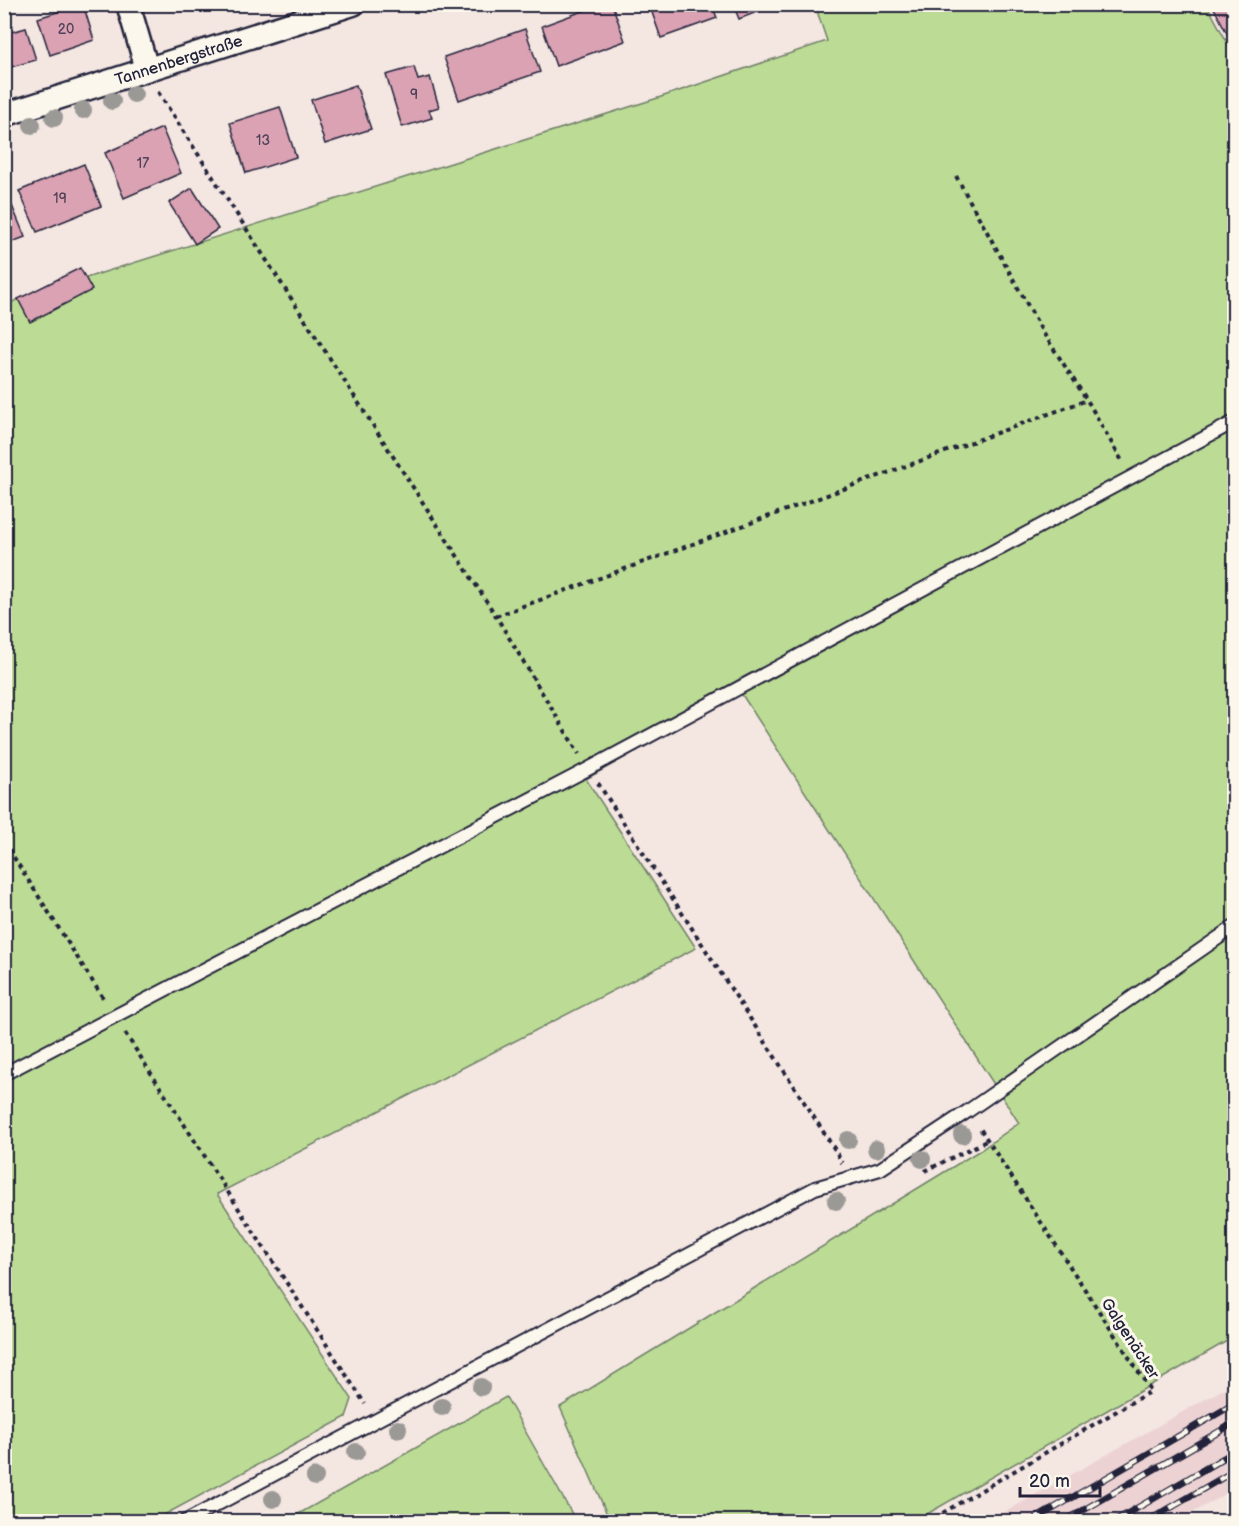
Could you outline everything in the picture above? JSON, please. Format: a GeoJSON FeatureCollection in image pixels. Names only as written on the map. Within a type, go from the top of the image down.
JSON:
{"type":"FeatureCollection","features":[{"type":"Feature","properties":{"kind":"street"},"geometry":{"type":"LineString","coordinates":[[128,4],[147,69]]}},
{"type":"Feature","properties":{"kind":"street","name":"Tannenbergstraße"},"geometry":{"type":"LineString","coordinates":[[4,115],[353,4]]}},
{"type":"Feature","properties":{"kind":"lane"},"geometry":{"type":"LineString","coordinates":[[4,1074],[588,769],[1234,422]]}},
{"type":"Feature","properties":{"kind":"lane"},"geometry":{"type":"LineString","coordinates":[[184,1521],[815,1188],[880,1169],[1234,927]]}},
{"type":"Feature","properties":{"kind":"path"},"geometry":{"type":"LineString","coordinates":[[147,69],[158,93],[496,616],[588,769],[837,1153],[848,1177]]}},
{"type":"Feature","properties":{"kind":"path"},"geometry":{"type":"LineString","coordinates":[[956,176],[1042,331],[1087,400],[1131,477]]}},
{"type":"Feature","properties":{"kind":"path"},"geometry":{"type":"LineString","coordinates":[[496,616],[1087,400]]}},
{"type":"Feature","properties":{"kind":"path"},"geometry":{"type":"LineString","coordinates":[[4,842],[375,1420]]}},
{"type":"Feature","properties":{"kind":"path","name":"Galgenäcker"},"geometry":{"type":"LineString","coordinates":[[927,1521],[1151,1391],[968,1111]]}},
{"type":"Feature","properties":{"kind":"path"},"geometry":{"type":"LineString","coordinates":[[925,1171],[988,1140]]}},
{"type":"Feature","properties":{"kind":"shaded area"},"geometry":{"type":"Polygon","coordinates":[[[1234,1383],[1234,1489],[1178,1521],[989,1521],[1234,1383]]]}},
{"type":"Feature","properties":{"kind":"green space"},"geometry":{"type":"Polygon","coordinates":[[[815,5],[1207,5],[1234,55],[1234,1337],[915,1521],[610,1521],[560,1407],[982,1149],[1019,1123],[741,693],[586,779],[696,948],[217,1194],[352,1399],[346,1417],[153,1521],[5,1521],[4,306],[19,299],[658,98],[827,41],[815,5]]]}},
{"type":"Feature","properties":{"kind":"green space"},"geometry":{"type":"Polygon","coordinates":[[[506,1397],[576,1521],[286,1521],[506,1397]]]}},
{"type":"Feature","properties":{"kind":"building"},"geometry":{"type":"Polygon","coordinates":[[[83,4],[94,40],[50,55],[38,18],[83,4]]]}},
{"type":"Feature","properties":{"kind":"building"},"geometry":{"type":"Polygon","coordinates":[[[602,4],[612,4],[625,41],[556,66],[542,26],[602,4]]]}},
{"type":"Feature","properties":{"kind":"building"},"geometry":{"type":"Polygon","coordinates":[[[649,4],[712,4],[717,18],[661,38],[649,4]]]}},
{"type":"Feature","properties":{"kind":"building"},"geometry":{"type":"Polygon","coordinates":[[[733,4],[777,4],[739,19],[733,4]]]}},
{"type":"Feature","properties":{"kind":"building"},"geometry":{"type":"Polygon","coordinates":[[[1212,4],[1234,4],[1234,47],[1212,4]]]}},
{"type":"Feature","properties":{"kind":"building"},"geometry":{"type":"Polygon","coordinates":[[[26,28],[36,60],[4,69],[4,34],[26,28]]]}},
{"type":"Feature","properties":{"kind":"building"},"geometry":{"type":"Polygon","coordinates":[[[525,29],[540,72],[459,100],[444,57],[525,29]]]}},
{"type":"Feature","properties":{"kind":"building"},"geometry":{"type":"Polygon","coordinates":[[[414,67],[418,80],[430,77],[439,107],[429,110],[432,118],[402,127],[386,75],[414,67]]]}},
{"type":"Feature","properties":{"kind":"building"},"geometry":{"type":"Polygon","coordinates":[[[356,85],[371,129],[325,144],[311,100],[356,85]]]}},
{"type":"Feature","properties":{"kind":"building"},"geometry":{"type":"Polygon","coordinates":[[[280,107],[296,157],[246,173],[230,123],[280,107]]]}},
{"type":"Feature","properties":{"kind":"building"},"geometry":{"type":"Polygon","coordinates":[[[162,128],[181,173],[124,198],[105,153],[162,128]]]}},
{"type":"Feature","properties":{"kind":"building"},"geometry":{"type":"Polygon","coordinates":[[[84,164],[101,206],[37,232],[19,191],[84,164]]]}},
{"type":"Feature","properties":{"kind":"building"},"geometry":{"type":"Polygon","coordinates":[[[192,188],[218,229],[195,244],[169,203],[192,188]]]}},
{"type":"Feature","properties":{"kind":"building"},"geometry":{"type":"Polygon","coordinates":[[[8,196],[25,237],[4,245],[4,197],[8,196]]]}},
{"type":"Feature","properties":{"kind":"building"},"geometry":{"type":"Polygon","coordinates":[[[80,268],[92,290],[30,322],[18,299],[80,268]]]}},
{"type":"Feature","properties":{"kind":"railway"},"geometry":{"type":"LineString","coordinates":[[1030,1522],[1234,1404]]}},
{"type":"Feature","properties":{"kind":"railway"},"geometry":{"type":"LineString","coordinates":[[1063,1522],[1234,1423]]}},
{"type":"Feature","properties":{"kind":"railway"},"geometry":{"type":"LineString","coordinates":[[1113,1522],[1234,1452]]}},
{"type":"Feature","properties":{"kind":"railway"},"geometry":{"type":"LineString","coordinates":[[1146,1522],[1234,1471]]}}]}
